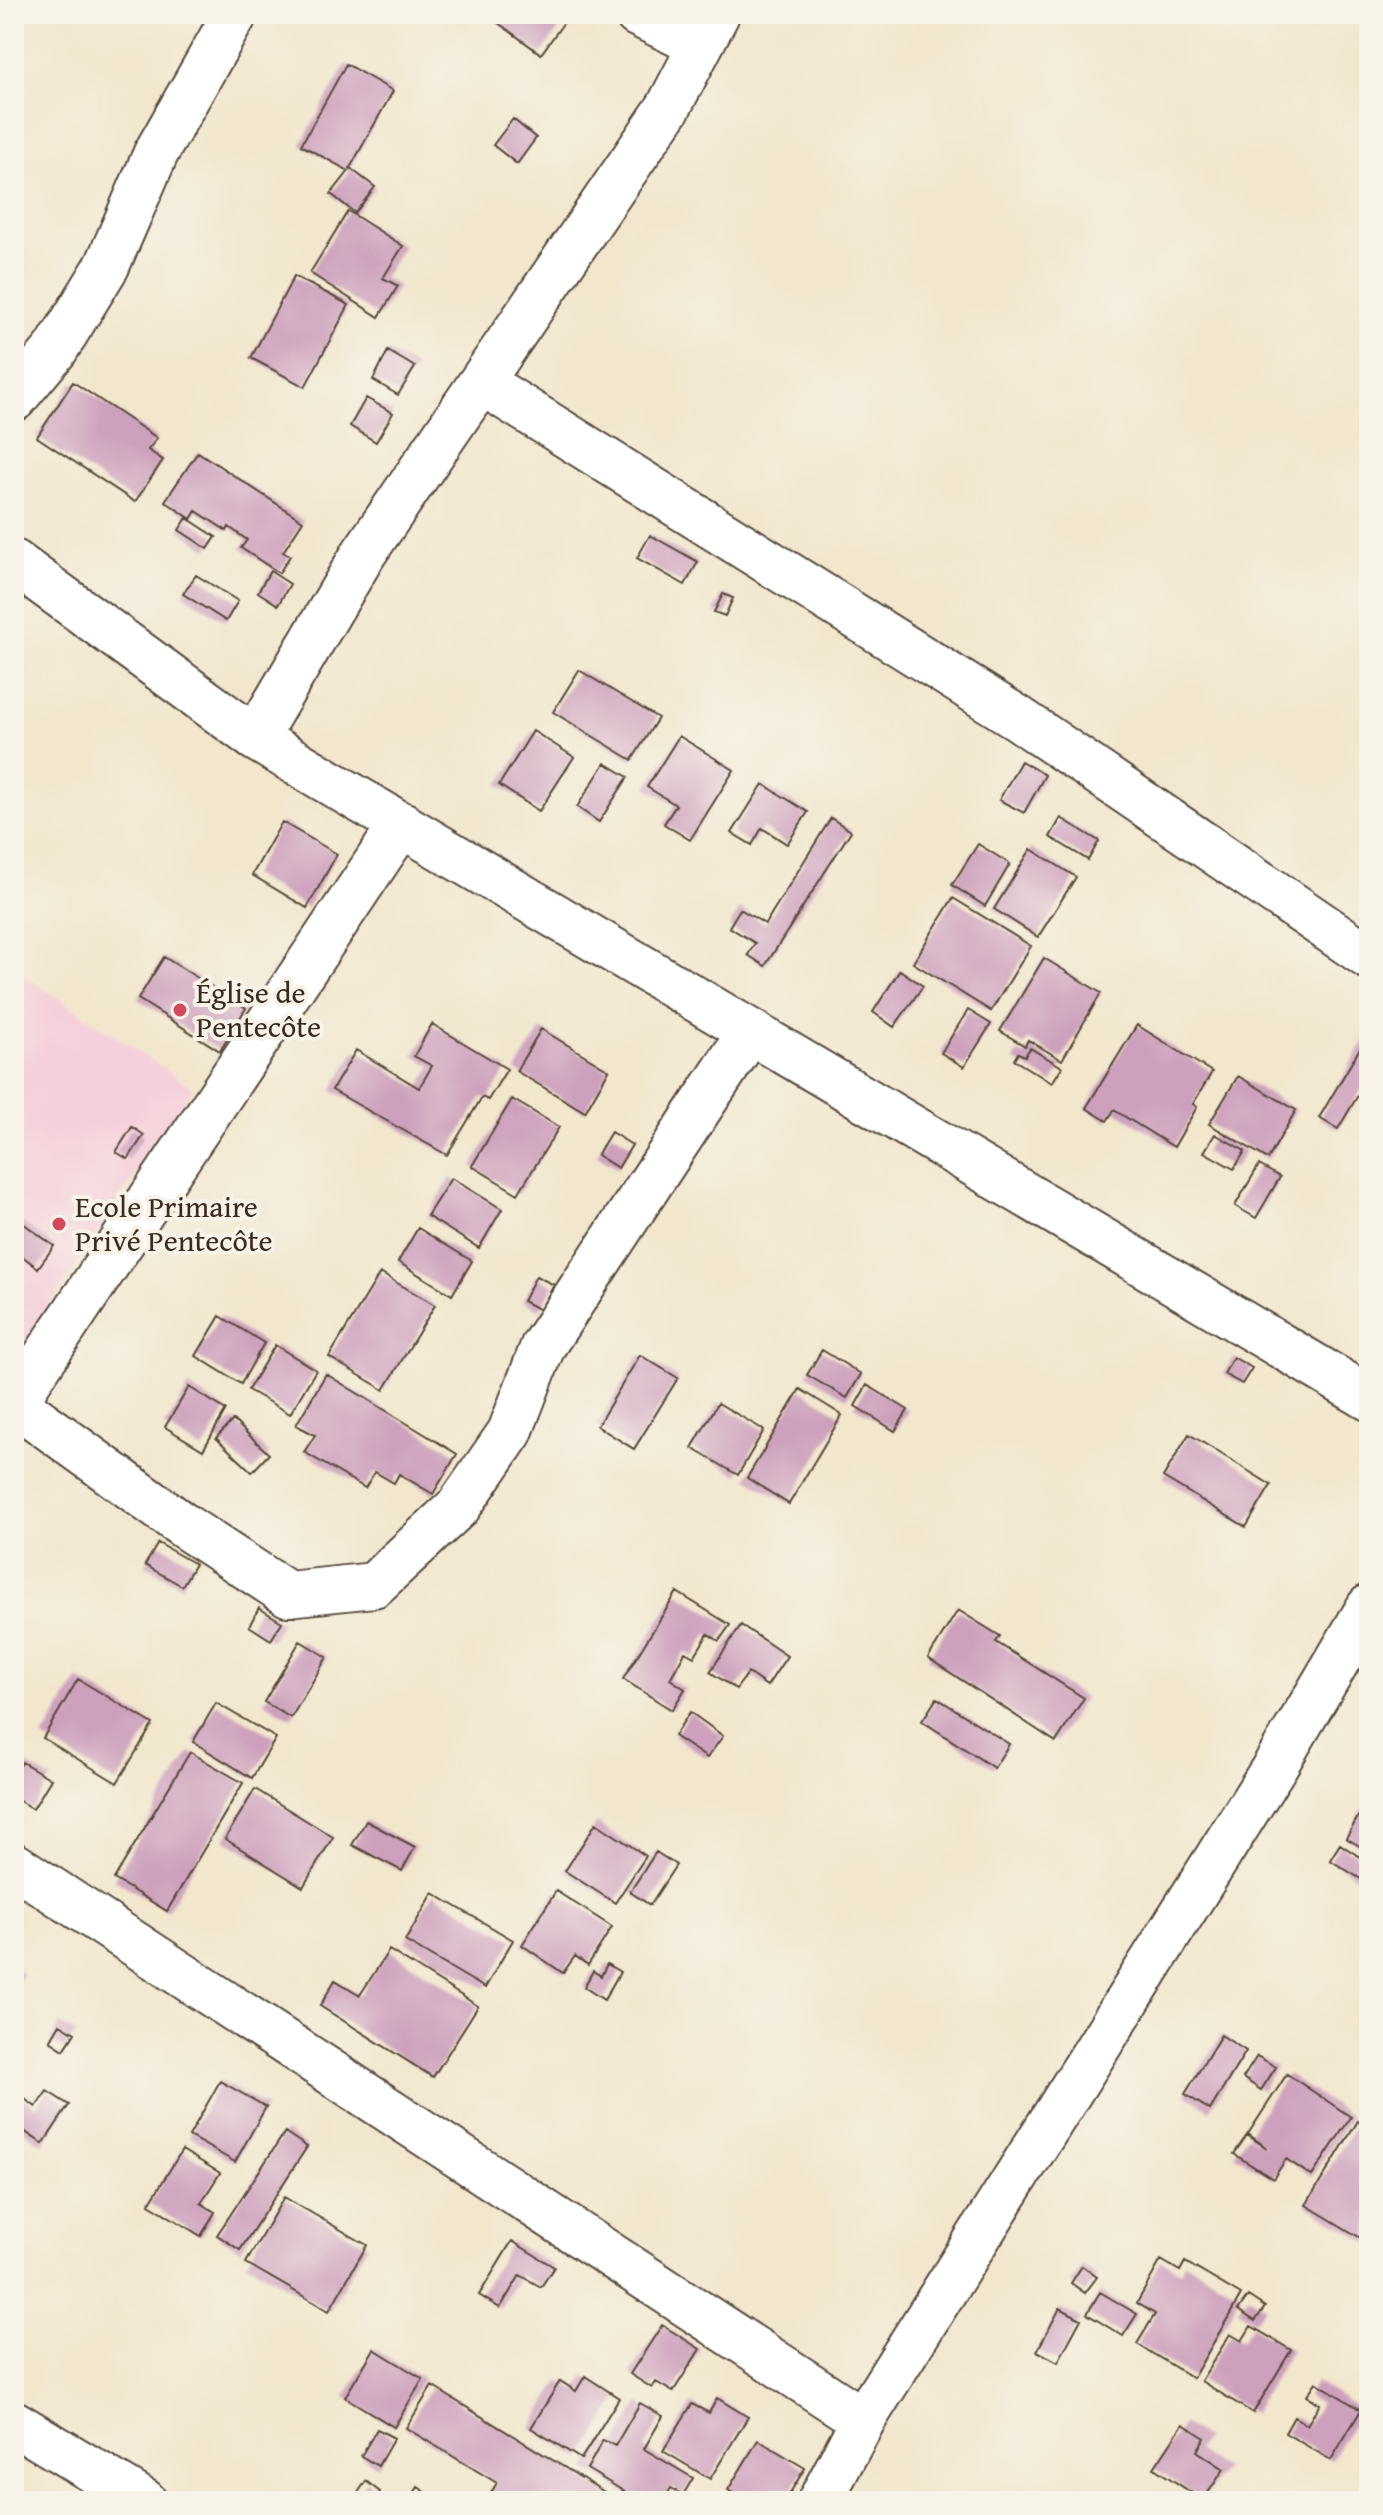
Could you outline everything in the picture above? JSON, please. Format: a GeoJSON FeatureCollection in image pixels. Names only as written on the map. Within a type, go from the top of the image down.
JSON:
{"type":"FeatureCollection","features":[{"type":"Feature","properties":{"kind":"street"},"geometry":{"type":"LineString","coordinates":[[14,399],[56,349],[107,266],[156,153],[235,14]]}},
{"type":"Feature","properties":{"kind":"street"},"geometry":{"type":"LineString","coordinates":[[255,738],[364,553],[668,108],[708,30],[637,14]]}},
{"type":"Feature","properties":{"kind":"street"},"geometry":{"type":"LineString","coordinates":[[481,382],[1018,718],[1369,957]]}},
{"type":"Feature","properties":{"kind":"street"},"geometry":{"type":"LineString","coordinates":[[14,562],[255,738],[1369,1398]]}},
{"type":"Feature","properties":{"kind":"street"},"geometry":{"type":"LineString","coordinates":[[402,824],[15,1404],[184,1526],[288,1594],[374,1585],[459,1506],[510,1432],[543,1346],[750,1032]]}},
{"type":"Feature","properties":{"kind":"street"},"geometry":{"type":"LineString","coordinates":[[820,2501],[863,2420],[1275,1766],[1369,1607]]}},
{"type":"Feature","properties":{"kind":"street"},"geometry":{"type":"LineString","coordinates":[[14,1865],[863,2420]]}},
{"type":"Feature","properties":{"kind":"street"},"geometry":{"type":"LineString","coordinates":[[14,2423],[144,2501]]}},
{"type":"Feature","properties":{"kind":"shaded area","name":"Ecole Primaire Privé Pentecôte"},"geometry":{"type":"Polygon","coordinates":[[[14,969],[193,1088],[14,1359],[14,969]]]}},
{"type":"Feature","properties":{"kind":"building"},"geometry":{"type":"Polygon","coordinates":[[[486,14],[562,14],[567,18],[541,54],[486,14]]]}},
{"type":"Feature","properties":{"kind":"building"},"geometry":{"type":"Polygon","coordinates":[[[346,64],[393,91],[350,168],[375,187],[355,213],[331,194],[349,171],[301,145],[346,64]]]}},
{"type":"Feature","properties":{"kind":"building"},"geometry":{"type":"Polygon","coordinates":[[[513,119],[536,138],[517,164],[493,145],[513,119]]]}},
{"type":"Feature","properties":{"kind":"building"},"geometry":{"type":"Polygon","coordinates":[[[348,211],[403,246],[383,278],[398,286],[379,317],[310,273],[348,211]]]}},
{"type":"Feature","properties":{"kind":"building"},"geometry":{"type":"Polygon","coordinates":[[[294,276],[349,305],[305,387],[251,358],[294,276]]]}},
{"type":"Feature","properties":{"kind":"building"},"geometry":{"type":"Polygon","coordinates":[[[388,351],[415,367],[398,395],[373,380],[388,351]]]}},
{"type":"Feature","properties":{"kind":"building"},"geometry":{"type":"Polygon","coordinates":[[[73,382],[157,438],[148,450],[163,460],[135,502],[37,437],[73,382]]]}},
{"type":"Feature","properties":{"kind":"building"},"geometry":{"type":"Polygon","coordinates":[[[366,398],[393,413],[376,442],[350,426],[366,398]]]}},
{"type":"Feature","properties":{"kind":"building"},"geometry":{"type":"Polygon","coordinates":[[[198,452],[303,521],[283,552],[290,556],[279,573],[241,548],[247,540],[229,527],[227,531],[196,511],[191,519],[165,501],[198,452]]]}},
{"type":"Feature","properties":{"kind":"building"},"geometry":{"type":"Polygon","coordinates":[[[187,518],[216,537],[208,549],[179,530],[187,518]]]}},
{"type":"Feature","properties":{"kind":"building"},"geometry":{"type":"Polygon","coordinates":[[[650,535],[698,562],[685,585],[637,558],[650,535]]]}},
{"type":"Feature","properties":{"kind":"building"},"geometry":{"type":"Polygon","coordinates":[[[270,571],[290,584],[278,605],[258,592],[270,571]]]}},
{"type":"Feature","properties":{"kind":"building"},"geometry":{"type":"Polygon","coordinates":[[[196,575],[238,601],[226,621],[183,594],[196,575]]]}},
{"type":"Feature","properties":{"kind":"building"},"geometry":{"type":"Polygon","coordinates":[[[723,594],[733,598],[725,616],[714,612],[723,594]]]}},
{"type":"Feature","properties":{"kind":"building"},"geometry":{"type":"Polygon","coordinates":[[[579,670],[658,718],[632,760],[553,712],[579,670]]]}},
{"type":"Feature","properties":{"kind":"building"},"geometry":{"type":"Polygon","coordinates":[[[533,731],[574,757],[539,811],[499,785],[533,731]]]}},
{"type":"Feature","properties":{"kind":"building"},"geometry":{"type":"Polygon","coordinates":[[[679,736],[734,770],[690,840],[664,824],[676,805],[647,787],[679,736]]]}},
{"type":"Feature","properties":{"kind":"building"},"geometry":{"type":"Polygon","coordinates":[[[1021,761],[1045,775],[1024,813],[999,800],[1021,761]]]}},
{"type":"Feature","properties":{"kind":"building"},"geometry":{"type":"Polygon","coordinates":[[[605,763],[628,777],[599,822],[577,807],[605,763]]]}},
{"type":"Feature","properties":{"kind":"building"},"geometry":{"type":"Polygon","coordinates":[[[763,784],[808,812],[787,844],[762,828],[752,845],[732,833],[763,784]]]}},
{"type":"Feature","properties":{"kind":"building"},"geometry":{"type":"Polygon","coordinates":[[[831,818],[851,831],[765,966],[748,955],[755,943],[729,927],[740,909],[765,924],[831,818]]]}},
{"type":"Feature","properties":{"kind":"building"},"geometry":{"type":"Polygon","coordinates":[[[1061,818],[1099,841],[1088,860],[1050,837],[1061,818]]]}},
{"type":"Feature","properties":{"kind":"building"},"geometry":{"type":"Polygon","coordinates":[[[282,822],[337,854],[307,908],[252,875],[282,822]]]}},
{"type":"Feature","properties":{"kind":"building"},"geometry":{"type":"Polygon","coordinates":[[[978,844],[1010,864],[985,906],[952,885],[978,844]]]}},
{"type":"Feature","properties":{"kind":"building"},"geometry":{"type":"Polygon","coordinates":[[[1031,849],[1076,877],[1038,937],[994,909],[1031,849]]]}},
{"type":"Feature","properties":{"kind":"building"},"geometry":{"type":"Polygon","coordinates":[[[953,898],[1031,946],[991,1011],[913,963],[953,898]]]}},
{"type":"Feature","properties":{"kind":"building"},"geometry":{"type":"Polygon","coordinates":[[[164,957],[246,1008],[220,1051],[138,999],[164,957]]]}},
{"type":"Feature","properties":{"kind":"building"},"geometry":{"type":"Polygon","coordinates":[[[1044,958],[1101,993],[1062,1060],[1028,1040],[1025,1046],[1000,1031],[1044,958]]]}},
{"type":"Feature","properties":{"kind":"building"},"geometry":{"type":"Polygon","coordinates":[[[900,970],[923,986],[894,1027],[873,1012],[900,970]]]}},
{"type":"Feature","properties":{"kind":"building"},"geometry":{"type":"Polygon","coordinates":[[[968,1010],[991,1024],[964,1067],[941,1053],[968,1010]]]}},
{"type":"Feature","properties":{"kind":"building"},"geometry":{"type":"Polygon","coordinates":[[[432,1024],[507,1069],[488,1100],[482,1097],[447,1155],[332,1090],[356,1050],[419,1088],[432,1066],[414,1056],[432,1024]]]}},
{"type":"Feature","properties":{"kind":"building"},"geometry":{"type":"Polygon","coordinates":[[[1137,1025],[1212,1072],[1193,1104],[1197,1107],[1174,1147],[1114,1110],[1107,1121],[1086,1108],[1137,1025]]]}},
{"type":"Feature","properties":{"kind":"building"},"geometry":{"type":"Polygon","coordinates":[[[541,1029],[609,1070],[585,1112],[516,1071],[541,1029]]]}},
{"type":"Feature","properties":{"kind":"building"},"geometry":{"type":"Polygon","coordinates":[[[1369,1033],[1369,1077],[1338,1129],[1319,1118],[1369,1033]]]}},
{"type":"Feature","properties":{"kind":"building"},"geometry":{"type":"Polygon","coordinates":[[[1030,1048],[1062,1067],[1052,1083],[1014,1060],[1018,1053],[1025,1056],[1030,1048]]]}},
{"type":"Feature","properties":{"kind":"building"},"geometry":{"type":"Polygon","coordinates":[[[1238,1076],[1296,1110],[1268,1159],[1209,1124],[1238,1076]]]}},
{"type":"Feature","properties":{"kind":"building"},"geometry":{"type":"Polygon","coordinates":[[[512,1099],[559,1127],[518,1194],[472,1166],[512,1099]]]}},
{"type":"Feature","properties":{"kind":"building"},"geometry":{"type":"Polygon","coordinates":[[[132,1127],[144,1135],[128,1159],[116,1152],[132,1127]]]}},
{"type":"Feature","properties":{"kind":"building"},"geometry":{"type":"Polygon","coordinates":[[[611,1132],[632,1145],[618,1168],[597,1155],[611,1132]]]}},
{"type":"Feature","properties":{"kind":"building"},"geometry":{"type":"Polygon","coordinates":[[[1215,1134],[1245,1151],[1234,1169],[1204,1152],[1215,1134]]]}},
{"type":"Feature","properties":{"kind":"building"},"geometry":{"type":"Polygon","coordinates":[[[1259,1165],[1280,1177],[1256,1218],[1235,1206],[1259,1165]]]}},
{"type":"Feature","properties":{"kind":"building"},"geometry":{"type":"Polygon","coordinates":[[[451,1178],[502,1209],[479,1248],[427,1216],[451,1178]]]}},
{"type":"Feature","properties":{"kind":"building"},"geometry":{"type":"Polygon","coordinates":[[[16,1218],[54,1246],[38,1268],[14,1250],[16,1218]]]}},
{"type":"Feature","properties":{"kind":"building"},"geometry":{"type":"Polygon","coordinates":[[[418,1228],[472,1261],[452,1295],[398,1262],[418,1228]]]}},
{"type":"Feature","properties":{"kind":"building"},"geometry":{"type":"Polygon","coordinates":[[[380,1273],[435,1305],[384,1390],[329,1357],[380,1273]]]}},
{"type":"Feature","properties":{"kind":"building"},"geometry":{"type":"Polygon","coordinates":[[[536,1276],[554,1285],[540,1310],[523,1301],[536,1276]]]}},
{"type":"Feature","properties":{"kind":"building"},"geometry":{"type":"Polygon","coordinates":[[[220,1316],[264,1343],[241,1384],[196,1356],[220,1316]]]}},
{"type":"Feature","properties":{"kind":"building"},"geometry":{"type":"Polygon","coordinates":[[[275,1345],[316,1370],[290,1414],[248,1390],[275,1345]]]}},
{"type":"Feature","properties":{"kind":"building"},"geometry":{"type":"Polygon","coordinates":[[[822,1350],[861,1374],[847,1398],[807,1375],[822,1350]]]}},
{"type":"Feature","properties":{"kind":"building"},"geometry":{"type":"Polygon","coordinates":[[[640,1355],[678,1378],[634,1449],[597,1426],[640,1355]]]}},
{"type":"Feature","properties":{"kind":"building"},"geometry":{"type":"Polygon","coordinates":[[[1233,1357],[1252,1368],[1242,1384],[1224,1374],[1233,1357]]]}},
{"type":"Feature","properties":{"kind":"building"},"geometry":{"type":"Polygon","coordinates":[[[326,1374],[457,1454],[433,1494],[399,1474],[394,1483],[375,1472],[365,1488],[304,1452],[315,1435],[296,1425],[326,1374]]]}},
{"type":"Feature","properties":{"kind":"building"},"geometry":{"type":"Polygon","coordinates":[[[867,1385],[908,1410],[895,1431],[855,1406],[867,1385]]]}},
{"type":"Feature","properties":{"kind":"building"},"geometry":{"type":"Polygon","coordinates":[[[189,1387],[226,1410],[203,1450],[165,1427],[189,1387]]]}},
{"type":"Feature","properties":{"kind":"building"},"geometry":{"type":"Polygon","coordinates":[[[800,1389],[842,1415],[789,1504],[747,1478],[800,1389]]]}},
{"type":"Feature","properties":{"kind":"building"},"geometry":{"type":"Polygon","coordinates":[[[718,1403],[764,1430],[738,1475],[692,1448],[718,1403]]]}},
{"type":"Feature","properties":{"kind":"building"},"geometry":{"type":"Polygon","coordinates":[[[233,1420],[269,1454],[252,1472],[216,1438],[233,1420]]]}},
{"type":"Feature","properties":{"kind":"building"},"geometry":{"type":"Polygon","coordinates":[[[1189,1434],[1271,1485],[1246,1527],[1163,1477],[1189,1434]]]}},
{"type":"Feature","properties":{"kind":"building"},"geometry":{"type":"Polygon","coordinates":[[[158,1543],[195,1564],[182,1586],[145,1565],[158,1543]]]}},
{"type":"Feature","properties":{"kind":"building"},"geometry":{"type":"Polygon","coordinates":[[[677,1592],[730,1625],[719,1641],[708,1634],[694,1657],[685,1652],[670,1679],[685,1689],[672,1710],[623,1679],[677,1592]]]}},
{"type":"Feature","properties":{"kind":"building"},"geometry":{"type":"Polygon","coordinates":[[[259,1608],[282,1622],[271,1640],[249,1626],[259,1608]]]}},
{"type":"Feature","properties":{"kind":"building"},"geometry":{"type":"Polygon","coordinates":[[[958,1610],[1000,1636],[996,1642],[1084,1698],[1056,1742],[928,1658],[958,1610]]]}},
{"type":"Feature","properties":{"kind":"building"},"geometry":{"type":"Polygon","coordinates":[[[741,1625],[787,1656],[767,1686],[748,1673],[736,1689],[710,1672],[741,1625]]]}},
{"type":"Feature","properties":{"kind":"building"},"geometry":{"type":"Polygon","coordinates":[[[300,1641],[327,1657],[291,1718],[264,1702],[300,1641]]]}},
{"type":"Feature","properties":{"kind":"building"},"geometry":{"type":"Polygon","coordinates":[[[78,1679],[153,1724],[117,1783],[43,1738],[78,1679]]]}},
{"type":"Feature","properties":{"kind":"building"},"geometry":{"type":"Polygon","coordinates":[[[937,1698],[1009,1744],[994,1768],[922,1721],[937,1698]]]}},
{"type":"Feature","properties":{"kind":"building"},"geometry":{"type":"Polygon","coordinates":[[[216,1703],[276,1738],[252,1778],[193,1742],[216,1703]]]}},
{"type":"Feature","properties":{"kind":"building"},"geometry":{"type":"Polygon","coordinates":[[[690,1712],[723,1736],[707,1758],[674,1736],[690,1712]]]}},
{"type":"Feature","properties":{"kind":"building"},"geometry":{"type":"Polygon","coordinates":[[[190,1752],[243,1783],[167,1911],[114,1879],[190,1752]]]}},
{"type":"Feature","properties":{"kind":"building"},"geometry":{"type":"Polygon","coordinates":[[[22,1762],[51,1779],[33,1809],[14,1798],[14,1775],[22,1762]]]}},
{"type":"Feature","properties":{"kind":"building"},"geometry":{"type":"Polygon","coordinates":[[[255,1789],[333,1837],[303,1887],[225,1839],[255,1789]]]}},
{"type":"Feature","properties":{"kind":"building"},"geometry":{"type":"Polygon","coordinates":[[[1369,1798],[1369,1850],[1368,1851],[1346,1838],[1369,1798]]]}},
{"type":"Feature","properties":{"kind":"building"},"geometry":{"type":"Polygon","coordinates":[[[366,1821],[415,1847],[402,1871],[352,1845],[366,1821]]]}},
{"type":"Feature","properties":{"kind":"building"},"geometry":{"type":"Polygon","coordinates":[[[596,1823],[646,1856],[615,1903],[565,1871],[596,1823]]]}},
{"type":"Feature","properties":{"kind":"building"},"geometry":{"type":"Polygon","coordinates":[[[1340,1844],[1369,1863],[1369,1884],[1330,1860],[1340,1844]]]}},
{"type":"Feature","properties":{"kind":"building"},"geometry":{"type":"Polygon","coordinates":[[[656,1852],[676,1865],[650,1905],[630,1892],[656,1852]]]}},
{"type":"Feature","properties":{"kind":"building"},"geometry":{"type":"Polygon","coordinates":[[[556,1891],[612,1927],[588,1965],[575,1956],[563,1973],[522,1945],[556,1891]]]}},
{"type":"Feature","properties":{"kind":"building"},"geometry":{"type":"Polygon","coordinates":[[[433,1893],[513,1940],[485,1988],[405,1941],[433,1893]]]}},
{"type":"Feature","properties":{"kind":"building"},"geometry":{"type":"Polygon","coordinates":[[[389,1950],[478,2006],[433,2077],[320,2006],[335,1980],[360,1995],[389,1950]]]}},
{"type":"Feature","properties":{"kind":"building"},"geometry":{"type":"Polygon","coordinates":[[[607,1964],[620,1972],[604,2000],[584,1987],[593,1971],[601,1976],[607,1964]]]}},
{"type":"Feature","properties":{"kind":"building"},"geometry":{"type":"Polygon","coordinates":[[[14,1967],[23,1973],[14,1988],[14,1967]]]}},
{"type":"Feature","properties":{"kind":"building"},"geometry":{"type":"Polygon","coordinates":[[[60,2024],[75,2033],[64,2050],[50,2041],[60,2024]]]}},
{"type":"Feature","properties":{"kind":"building"},"geometry":{"type":"Polygon","coordinates":[[[1221,2035],[1246,2051],[1210,2110],[1185,2094],[1221,2035]]]}},
{"type":"Feature","properties":{"kind":"building"},"geometry":{"type":"Polygon","coordinates":[[[1257,2056],[1276,2067],[1261,2090],[1243,2078],[1257,2056]]]}},
{"type":"Feature","properties":{"kind":"building"},"geometry":{"type":"Polygon","coordinates":[[[1287,2074],[1351,2117],[1312,2176],[1286,2159],[1273,2179],[1234,2154],[1247,2135],[1267,2148],[1248,2134],[1287,2074]]]}},
{"type":"Feature","properties":{"kind":"building"},"geometry":{"type":"Polygon","coordinates":[[[220,2081],[266,2107],[235,2162],[189,2136],[220,2081]]]}},
{"type":"Feature","properties":{"kind":"building"},"geometry":{"type":"Polygon","coordinates":[[[47,2091],[69,2105],[43,2144],[14,2124],[14,2099],[18,2094],[36,2107],[47,2091]]]}},
{"type":"Feature","properties":{"kind":"building"},"geometry":{"type":"Polygon","coordinates":[[[1358,2121],[1369,2128],[1369,2209],[1362,2220],[1369,2211],[1369,2243],[1306,2205],[1358,2121]]]}},
{"type":"Feature","properties":{"kind":"building"},"geometry":{"type":"Polygon","coordinates":[[[285,2132],[307,2147],[240,2250],[217,2235],[285,2132]]]}},
{"type":"Feature","properties":{"kind":"building"},"geometry":{"type":"Polygon","coordinates":[[[182,2150],[220,2173],[201,2203],[215,2212],[201,2236],[149,2204],[182,2150]]]}},
{"type":"Feature","properties":{"kind":"building"},"geometry":{"type":"Polygon","coordinates":[[[284,2197],[367,2245],[329,2311],[246,2263],[284,2197]]]}},
{"type":"Feature","properties":{"kind":"building"},"geometry":{"type":"Polygon","coordinates":[[[512,2241],[554,2267],[541,2287],[520,2275],[500,2308],[479,2295],[512,2241]]]}},
{"type":"Feature","properties":{"kind":"building"},"geometry":{"type":"Polygon","coordinates":[[[1161,2260],[1180,2271],[1185,2262],[1241,2295],[1193,2378],[1137,2344],[1155,2314],[1137,2303],[1161,2260]]]}},
{"type":"Feature","properties":{"kind":"building"},"geometry":{"type":"Polygon","coordinates":[[[1082,2266],[1097,2277],[1085,2293],[1071,2283],[1082,2266]]]}},
{"type":"Feature","properties":{"kind":"building"},"geometry":{"type":"Polygon","coordinates":[[[1100,2292],[1137,2314],[1123,2336],[1087,2314],[1100,2292]]]}},
{"type":"Feature","properties":{"kind":"building"},"geometry":{"type":"Polygon","coordinates":[[[1248,2296],[1265,2307],[1255,2321],[1238,2310],[1248,2296]]]}},
{"type":"Feature","properties":{"kind":"building"},"geometry":{"type":"Polygon","coordinates":[[[1060,2308],[1081,2319],[1058,2362],[1037,2351],[1060,2308]]]}},
{"type":"Feature","properties":{"kind":"building"},"geometry":{"type":"Polygon","coordinates":[[[662,2325],[700,2349],[673,2392],[656,2382],[652,2388],[630,2374],[662,2325]]]}},
{"type":"Feature","properties":{"kind":"building"},"geometry":{"type":"Polygon","coordinates":[[[1251,2326],[1291,2350],[1253,2413],[1201,2381],[1230,2334],[1242,2341],[1251,2326]]]}},
{"type":"Feature","properties":{"kind":"building"},"geometry":{"type":"Polygon","coordinates":[[[374,2349],[423,2379],[394,2427],[345,2397],[374,2349]]]}},
{"type":"Feature","properties":{"kind":"building"},"geometry":{"type":"Polygon","coordinates":[[[585,2376],[619,2398],[581,2459],[531,2428],[560,2381],[576,2391],[585,2376]]]}},
{"type":"Feature","properties":{"kind":"building"},"geometry":{"type":"Polygon","coordinates":[[[1316,2382],[1361,2410],[1331,2460],[1285,2433],[1294,2417],[1307,2425],[1320,2404],[1307,2396],[1316,2382]]]}},
{"type":"Feature","properties":{"kind":"building"},"geometry":{"type":"Polygon","coordinates":[[[432,2386],[611,2496],[608,2501],[494,2501],[488,2497],[497,2483],[406,2428],[432,2386]]]}},
{"type":"Feature","properties":{"kind":"building"},"geometry":{"type":"Polygon","coordinates":[[[717,2398],[748,2417],[710,2479],[663,2451],[692,2404],[709,2413],[717,2398]]]}},
{"type":"Feature","properties":{"kind":"building"},"geometry":{"type":"Polygon","coordinates":[[[640,2403],[663,2416],[644,2449],[693,2478],[683,2495],[671,2488],[663,2501],[640,2501],[587,2469],[603,2440],[615,2446],[640,2403]]]}},
{"type":"Feature","properties":{"kind":"building"},"geometry":{"type":"Polygon","coordinates":[[[1183,2424],[1205,2438],[1197,2451],[1224,2469],[1203,2500],[1154,2468],[1183,2424]]]}},
{"type":"Feature","properties":{"kind":"building"},"geometry":{"type":"Polygon","coordinates":[[[377,2429],[394,2438],[378,2466],[361,2456],[377,2429]]]}},
{"type":"Feature","properties":{"kind":"building"},"geometry":{"type":"Polygon","coordinates":[[[758,2440],[805,2468],[785,2501],[747,2501],[728,2490],[758,2440]]]}},
{"type":"Feature","properties":{"kind":"building"},"geometry":{"type":"Polygon","coordinates":[[[366,2481],[380,2492],[374,2501],[355,2497],[366,2481]]]}},
{"type":"Feature","properties":{"kind":"building"},"geometry":{"type":"Polygon","coordinates":[[[418,2487],[440,2501],[409,2501],[418,2487]]]}},
{"type":"Feature","properties":{"kind":"place","name":"Église de Pentecôte"},"geometry":{"type":"Point","coordinates":[180,1010]}},
{"type":"Feature","properties":{"kind":"place","name":"Ecole Primaire Privé Pentecôte"},"geometry":{"type":"Point","coordinates":[59,1224]}}]}
